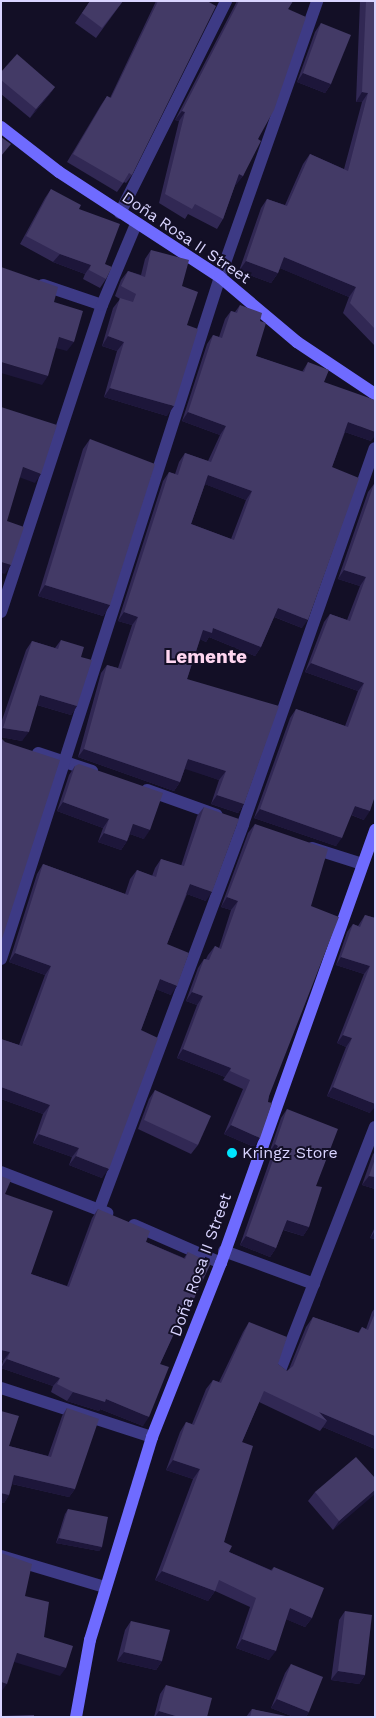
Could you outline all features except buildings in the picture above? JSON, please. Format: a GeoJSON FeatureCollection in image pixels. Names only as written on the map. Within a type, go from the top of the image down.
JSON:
{"type":"FeatureCollection","features":[{"type":"Feature","properties":{"kind":"main road","name":"Doña Rosa II Street"},"geometry":{"type":"LineString","coordinates":[[1,127],[136,224],[220,277],[297,342],[375,394]]}},
{"type":"Feature","properties":{"kind":"main road","name":"Doña Rosa II Street"},"geometry":{"type":"LineString","coordinates":[[76,1717],[90,1640],[152,1437],[223,1257],[362,864],[371,849],[375,830]]}},
{"type":"Feature","properties":{"kind":"street"},"geometry":{"type":"LineString","coordinates":[[120,213],[226,1]]}},
{"type":"Feature","properties":{"kind":"street"},"geometry":{"type":"LineString","coordinates":[[1,959],[66,762],[220,277],[317,1]]}},
{"type":"Feature","properties":{"kind":"street"},"geometry":{"type":"LineString","coordinates":[[1,612],[102,305],[136,224]]}},
{"type":"Feature","properties":{"kind":"street"},"geometry":{"type":"LineString","coordinates":[[29,280],[102,305]]}},
{"type":"Feature","properties":{"kind":"street"},"geometry":{"type":"LineString","coordinates":[[99,1210],[247,826],[375,448]]}},
{"type":"Feature","properties":{"kind":"street"},"geometry":{"type":"LineString","coordinates":[[29,751],[103,775]]}},
{"type":"Feature","properties":{"kind":"street"},"geometry":{"type":"LineString","coordinates":[[131,785],[247,826]]}},
{"type":"Feature","properties":{"kind":"street"},"geometry":{"type":"LineString","coordinates":[[298,843],[362,864]]}},
{"type":"Feature","properties":{"kind":"street"},"geometry":{"type":"LineString","coordinates":[[279,1373],[375,1127]]}},
{"type":"Feature","properties":{"kind":"street"},"geometry":{"type":"LineString","coordinates":[[1,1172],[223,1257],[314,1284]]}},
{"type":"Feature","properties":{"kind":"street"},"geometry":{"type":"LineString","coordinates":[[1,1388],[152,1437]]}},
{"type":"Feature","properties":{"kind":"street"},"geometry":{"type":"LineString","coordinates":[[1,1556],[105,1587]]}},
{"type":"Feature","properties":{"kind":"place","name":"Kringz Store"},"geometry":{"type":"Point","coordinates":[232,1153]}},
{"type":"Feature","properties":{"kind":"district","name":"Lemente"},"geometry":{"type":"Point","coordinates":[206,657]}}]}
